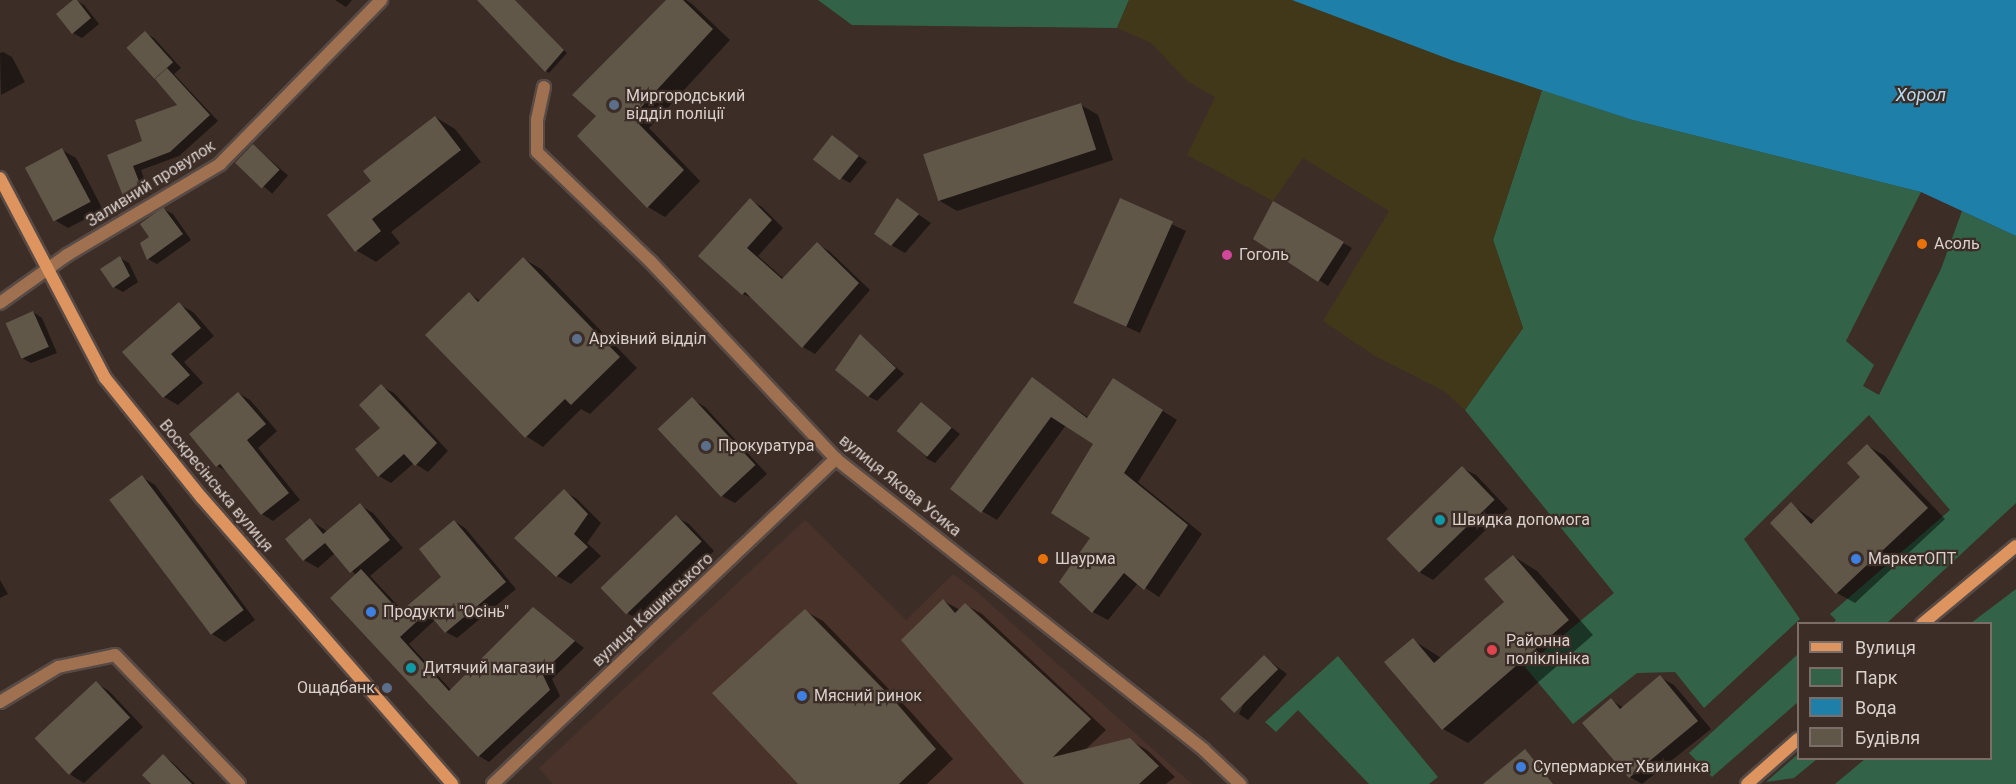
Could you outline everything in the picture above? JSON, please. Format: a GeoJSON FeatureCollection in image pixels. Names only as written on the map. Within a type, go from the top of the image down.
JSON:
{"type":"FeatureCollection","features":[{"type":"Feature","properties":{"kind":"street","name":"Заливний провулок"},"geometry":{"type":"LineString","coordinates":[[0,303],[46,268],[220,164],[381,0]]}},
{"type":"Feature","properties":{"kind":"street","name":"вулиця Якова Усика"},"geometry":{"type":"LineString","coordinates":[[544,87],[537,120],[537,152],[651,262],[836,459],[1195,744],[1240,784]]}},
{"type":"Feature","properties":{"kind":"street","name":"Воскресінська вулиця"},"geometry":{"type":"LineString","coordinates":[[0,178],[105,378],[202,498],[452,784]]}},
{"type":"Feature","properties":{"kind":"street","name":"вулиця Кашинського"},"geometry":{"type":"LineString","coordinates":[[493,784],[836,459]]}},
{"type":"Feature","properties":{"kind":"street"},"geometry":{"type":"LineString","coordinates":[[1924,622],[2016,546]]}},
{"type":"Feature","properties":{"kind":"street"},"geometry":{"type":"LineString","coordinates":[[0,702],[58,667],[115,655],[239,784]]}},
{"type":"Feature","properties":{"kind":"street"},"geometry":{"type":"LineString","coordinates":[[1747,784],[1797,740]]}},
{"type":"Feature","properties":{"kind":"shaded area"},"geometry":{"type":"Polygon","coordinates":[[[805,520],[906,620],[953,574],[976,591],[1192,784],[553,784],[539,768],[805,520]]]}},
{"type":"Feature","properties":{"kind":"green space"},"geometry":{"type":"Polygon","coordinates":[[[818,0],[1129,0],[1117,28],[852,25],[818,0]]]}},
{"type":"Feature","properties":{"kind":"green space"},"geometry":{"type":"Polygon","coordinates":[[[1542,90],[1629,119],[1921,192],[1846,341],[1874,365],[1863,386],[1879,395],[1941,269],[1962,211],[2016,236],[2016,503],[1888,622],[1834,622],[1836,620],[1830,614],[1950,510],[1869,415],[1744,539],[1800,619],[1704,708],[1675,672],[1637,673],[1573,724],[1525,667],[1614,593],[1465,410],[1523,328],[1493,240],[1542,90]]]}},
{"type":"Feature","properties":{"kind":"green space"},"geometry":{"type":"Polygon","coordinates":[[[2016,589],[2016,784],[1835,784],[1864,760],[1992,760],[1992,622],[1972,622],[2016,589]]]}},
{"type":"Feature","properties":{"kind":"green space"},"geometry":{"type":"Polygon","coordinates":[[[1797,655],[1797,703],[1712,777],[1689,753],[1797,655]]]}},
{"type":"Feature","properties":{"kind":"green space"},"geometry":{"type":"Polygon","coordinates":[[[1338,656],[1438,777],[1429,784],[1369,784],[1298,710],[1276,732],[1265,722],[1338,656]]]}},
{"type":"Feature","properties":{"kind":"green space"},"geometry":{"type":"Polygon","coordinates":[[[1797,755],[1797,760],[1816,760],[1794,778],[1766,782],[1797,755]]]}},
{"type":"Feature","properties":{"kind":"sand"},"geometry":{"type":"Polygon","coordinates":[[[1129,0],[1292,0],[1454,61],[1542,90],[1493,240],[1523,328],[1465,410],[1444,391],[1375,356],[1323,321],[1389,211],[1303,158],[1273,201],[1187,155],[1215,97],[1187,81],[1151,43],[1117,28],[1129,0]]]}},
{"type":"Feature","properties":{"kind":"water","name":"Хорол"},"geometry":{"type":"Polygon","coordinates":[[[1292,0],[2016,0],[2016,236],[1921,192],[1629,119],[1454,61],[1292,0]]]}},
{"type":"Feature","properties":{"kind":"building"},"geometry":{"type":"Polygon","coordinates":[[[73,0],[77,0],[91,18],[72,34],[56,14],[73,0]]]}},
{"type":"Feature","properties":{"kind":"building"},"geometry":{"type":"Polygon","coordinates":[[[477,0],[515,0],[564,50],[545,72],[477,0]]]}},
{"type":"Feature","properties":{"kind":"building","name":"Миргородський відділ поліції"},"geometry":{"type":"Polygon","coordinates":[[[666,0],[683,0],[713,29],[632,117],[684,170],[647,208],[577,136],[596,116],[572,95],[666,0]]]}},
{"type":"Feature","properties":{"kind":"building"},"geometry":{"type":"Polygon","coordinates":[[[145,31],[173,62],[155,79],[126,48],[145,31]]]}},
{"type":"Feature","properties":{"kind":"building"},"geometry":{"type":"Polygon","coordinates":[[[167,68],[210,115],[170,152],[133,166],[142,189],[123,196],[107,155],[142,141],[135,120],[177,105],[155,79],[167,68]]]}},
{"type":"Feature","properties":{"kind":"building"},"geometry":{"type":"Polygon","coordinates":[[[1081,103],[1096,150],[938,201],[923,154],[1081,103]]]}},
{"type":"Feature","properties":{"kind":"building"},"geometry":{"type":"Polygon","coordinates":[[[435,116],[461,150],[372,219],[381,231],[355,252],[327,215],[371,181],[363,171],[435,116]]]}},
{"type":"Feature","properties":{"kind":"building"},"geometry":{"type":"Polygon","coordinates":[[[832,135],[859,156],[840,180],[813,159],[832,135]]]}},
{"type":"Feature","properties":{"kind":"building"},"geometry":{"type":"Polygon","coordinates":[[[253,144],[280,170],[262,188],[235,163],[253,144]]]}},
{"type":"Feature","properties":{"kind":"building"},"geometry":{"type":"Polygon","coordinates":[[[62,148],[91,202],[54,222],[25,168],[62,148]]]}},
{"type":"Feature","properties":{"kind":"building"},"geometry":{"type":"Polygon","coordinates":[[[750,198],[772,220],[747,248],[782,279],[817,242],[859,283],[802,348],[745,292],[742,295],[698,256],[750,198]]]}},
{"type":"Feature","properties":{"kind":"building"},"geometry":{"type":"Polygon","coordinates":[[[897,198],[919,214],[891,246],[874,234],[897,198]]]}},
{"type":"Feature","properties":{"kind":"building"},"geometry":{"type":"Polygon","coordinates":[[[1120,198],[1173,222],[1126,327],[1073,303],[1120,198]]]}},
{"type":"Feature","properties":{"kind":"building"},"geometry":{"type":"Polygon","coordinates":[[[1273,201],[1344,242],[1318,282],[1253,239],[1273,201]]]}},
{"type":"Feature","properties":{"kind":"building"},"geometry":{"type":"Polygon","coordinates":[[[163,207],[183,234],[147,260],[140,243],[149,237],[140,224],[163,207]]]}},
{"type":"Feature","properties":{"kind":"building"},"geometry":{"type":"Polygon","coordinates":[[[120,256],[130,276],[113,288],[100,269],[120,256]]]}},
{"type":"Feature","properties":{"kind":"building"},"geometry":{"type":"Polygon","coordinates":[[[523,257],[620,357],[571,405],[565,399],[525,438],[425,335],[469,292],[478,302],[523,257]]]}},
{"type":"Feature","properties":{"kind":"building"},"geometry":{"type":"Polygon","coordinates":[[[179,302],[201,328],[171,354],[190,375],[163,398],[122,352],[179,302]]]}},
{"type":"Feature","properties":{"kind":"building"},"geometry":{"type":"Polygon","coordinates":[[[33,311],[49,347],[21,359],[6,323],[33,311]]]}},
{"type":"Feature","properties":{"kind":"building"},"geometry":{"type":"Polygon","coordinates":[[[860,334],[896,368],[868,397],[835,370],[860,334]]]}},
{"type":"Feature","properties":{"kind":"building"},"geometry":{"type":"Polygon","coordinates":[[[1032,377],[1087,418],[1113,378],[1163,410],[1124,473],[1188,525],[1144,590],[1124,573],[1092,613],[1059,582],[1090,538],[1051,513],[1093,444],[1051,417],[981,513],[950,489],[1032,377]]]}},
{"type":"Feature","properties":{"kind":"building"},"geometry":{"type":"Polygon","coordinates":[[[381,384],[437,443],[415,466],[404,454],[378,477],[355,449],[380,428],[359,405],[381,384]]]}},
{"type":"Feature","properties":{"kind":"building"},"geometry":{"type":"Polygon","coordinates":[[[238,392],[266,424],[247,440],[289,493],[261,515],[220,464],[216,467],[189,434],[238,392]]]}},
{"type":"Feature","properties":{"kind":"building"},"geometry":{"type":"Polygon","coordinates":[[[692,397],[755,465],[721,497],[658,429],[692,397]]]}},
{"type":"Feature","properties":{"kind":"building"},"geometry":{"type":"Polygon","coordinates":[[[921,402],[952,428],[927,457],[897,431],[921,402]]]}},
{"type":"Feature","properties":{"kind":"building"},"geometry":{"type":"Polygon","coordinates":[[[1867,444],[1928,508],[1836,594],[1770,523],[1791,502],[1811,524],[1860,477],[1847,463],[1867,444]]]}},
{"type":"Feature","properties":{"kind":"building","name":"Швидка допомога"},"geometry":{"type":"Polygon","coordinates":[[[1462,466],[1495,500],[1419,573],[1386,539],[1462,466]]]}},
{"type":"Feature","properties":{"kind":"building"},"geometry":{"type":"Polygon","coordinates":[[[142,475],[244,610],[211,635],[109,500],[142,475]]]}},
{"type":"Feature","properties":{"kind":"building"},"geometry":{"type":"Polygon","coordinates":[[[564,489],[588,514],[574,534],[588,547],[556,577],[514,538],[564,489]]]}},
{"type":"Feature","properties":{"kind":"building"},"geometry":{"type":"Polygon","coordinates":[[[360,503],[390,540],[350,573],[325,543],[303,561],[285,539],[310,518],[323,534],[360,503]]]}},
{"type":"Feature","properties":{"kind":"building"},"geometry":{"type":"Polygon","coordinates":[[[676,515],[702,542],[626,615],[600,588],[676,515]]]}},
{"type":"Feature","properties":{"kind":"building"},"geometry":{"type":"Polygon","coordinates":[[[454,520],[506,582],[445,633],[427,612],[400,637],[449,691],[533,607],[575,641],[542,673],[550,690],[478,757],[330,598],[361,569],[400,612],[441,577],[419,549],[454,520]]]}},
{"type":"Feature","properties":{"kind":"building","name":"Районна поліклініка"},"geometry":{"type":"Polygon","coordinates":[[[1513,555],[1569,620],[1442,730],[1384,662],[1413,638],[1434,663],[1504,602],[1484,579],[1513,555]]]}},
{"type":"Feature","properties":{"kind":"building"},"geometry":{"type":"Polygon","coordinates":[[[943,599],[955,613],[965,603],[1091,719],[1053,757],[1130,738],[1159,766],[1139,784],[1024,784],[901,640],[943,599]]]}},
{"type":"Feature","properties":{"kind":"building","name":"Мясний ринок"},"geometry":{"type":"Polygon","coordinates":[[[805,609],[893,699],[936,749],[899,784],[798,784],[712,693],[805,609]]]}},
{"type":"Feature","properties":{"kind":"building"},"geometry":{"type":"Polygon","coordinates":[[[1264,655],[1278,669],[1234,713],[1220,699],[1264,655]]]}},
{"type":"Feature","properties":{"kind":"building"},"geometry":{"type":"Polygon","coordinates":[[[1660,675],[1698,721],[1629,778],[1582,723],[1611,698],[1620,709],[1660,675]]]}},
{"type":"Feature","properties":{"kind":"building"},"geometry":{"type":"Polygon","coordinates":[[[96,681],[130,718],[69,775],[35,738],[96,681]]]}},
{"type":"Feature","properties":{"kind":"building","name":"Супермаркет Хвилинка"},"geometry":{"type":"Polygon","coordinates":[[[1525,749],[1553,784],[1483,784],[1525,749]]]}},
{"type":"Feature","properties":{"kind":"building"},"geometry":{"type":"Polygon","coordinates":[[[163,754],[192,784],[151,784],[142,775],[163,754]]]}},
{"type":"Feature","properties":{"kind":"place","name":"Миргородський відділ поліції"},"geometry":{"type":"Point","coordinates":[614,105]}},
{"type":"Feature","properties":{"kind":"place","name":"Асоль"},"geometry":{"type":"Point","coordinates":[1922,244]}},
{"type":"Feature","properties":{"kind":"place","name":"Гоголь"},"geometry":{"type":"Point","coordinates":[1227,255]}},
{"type":"Feature","properties":{"kind":"place","name":"Архівний відділ"},"geometry":{"type":"Point","coordinates":[577,339]}},
{"type":"Feature","properties":{"kind":"place","name":"Прокуратура"},"geometry":{"type":"Point","coordinates":[706,446]}},
{"type":"Feature","properties":{"kind":"place","name":"Швидка допомога"},"geometry":{"type":"Point","coordinates":[1440,520]}},
{"type":"Feature","properties":{"kind":"place","name":"Шаурма"},"geometry":{"type":"Point","coordinates":[1043,559]}},
{"type":"Feature","properties":{"kind":"place","name":"МаркетОПТ"},"geometry":{"type":"Point","coordinates":[1856,559]}},
{"type":"Feature","properties":{"kind":"place","name":"Продукти \"Осінь\""},"geometry":{"type":"Point","coordinates":[371,612]}},
{"type":"Feature","properties":{"kind":"place","name":"Районна поліклініка"},"geometry":{"type":"Point","coordinates":[1492,650]}},
{"type":"Feature","properties":{"kind":"place","name":"Дитячий магазин"},"geometry":{"type":"Point","coordinates":[411,668]}},
{"type":"Feature","properties":{"kind":"place","name":"Ощадбанк"},"geometry":{"type":"Point","coordinates":[387,688]}},
{"type":"Feature","properties":{"kind":"place","name":"Мясний ринок"},"geometry":{"type":"Point","coordinates":[802,696]}},
{"type":"Feature","properties":{"kind":"place","name":"Супермаркет Хвилинка"},"geometry":{"type":"Point","coordinates":[1521,767]}}]}
